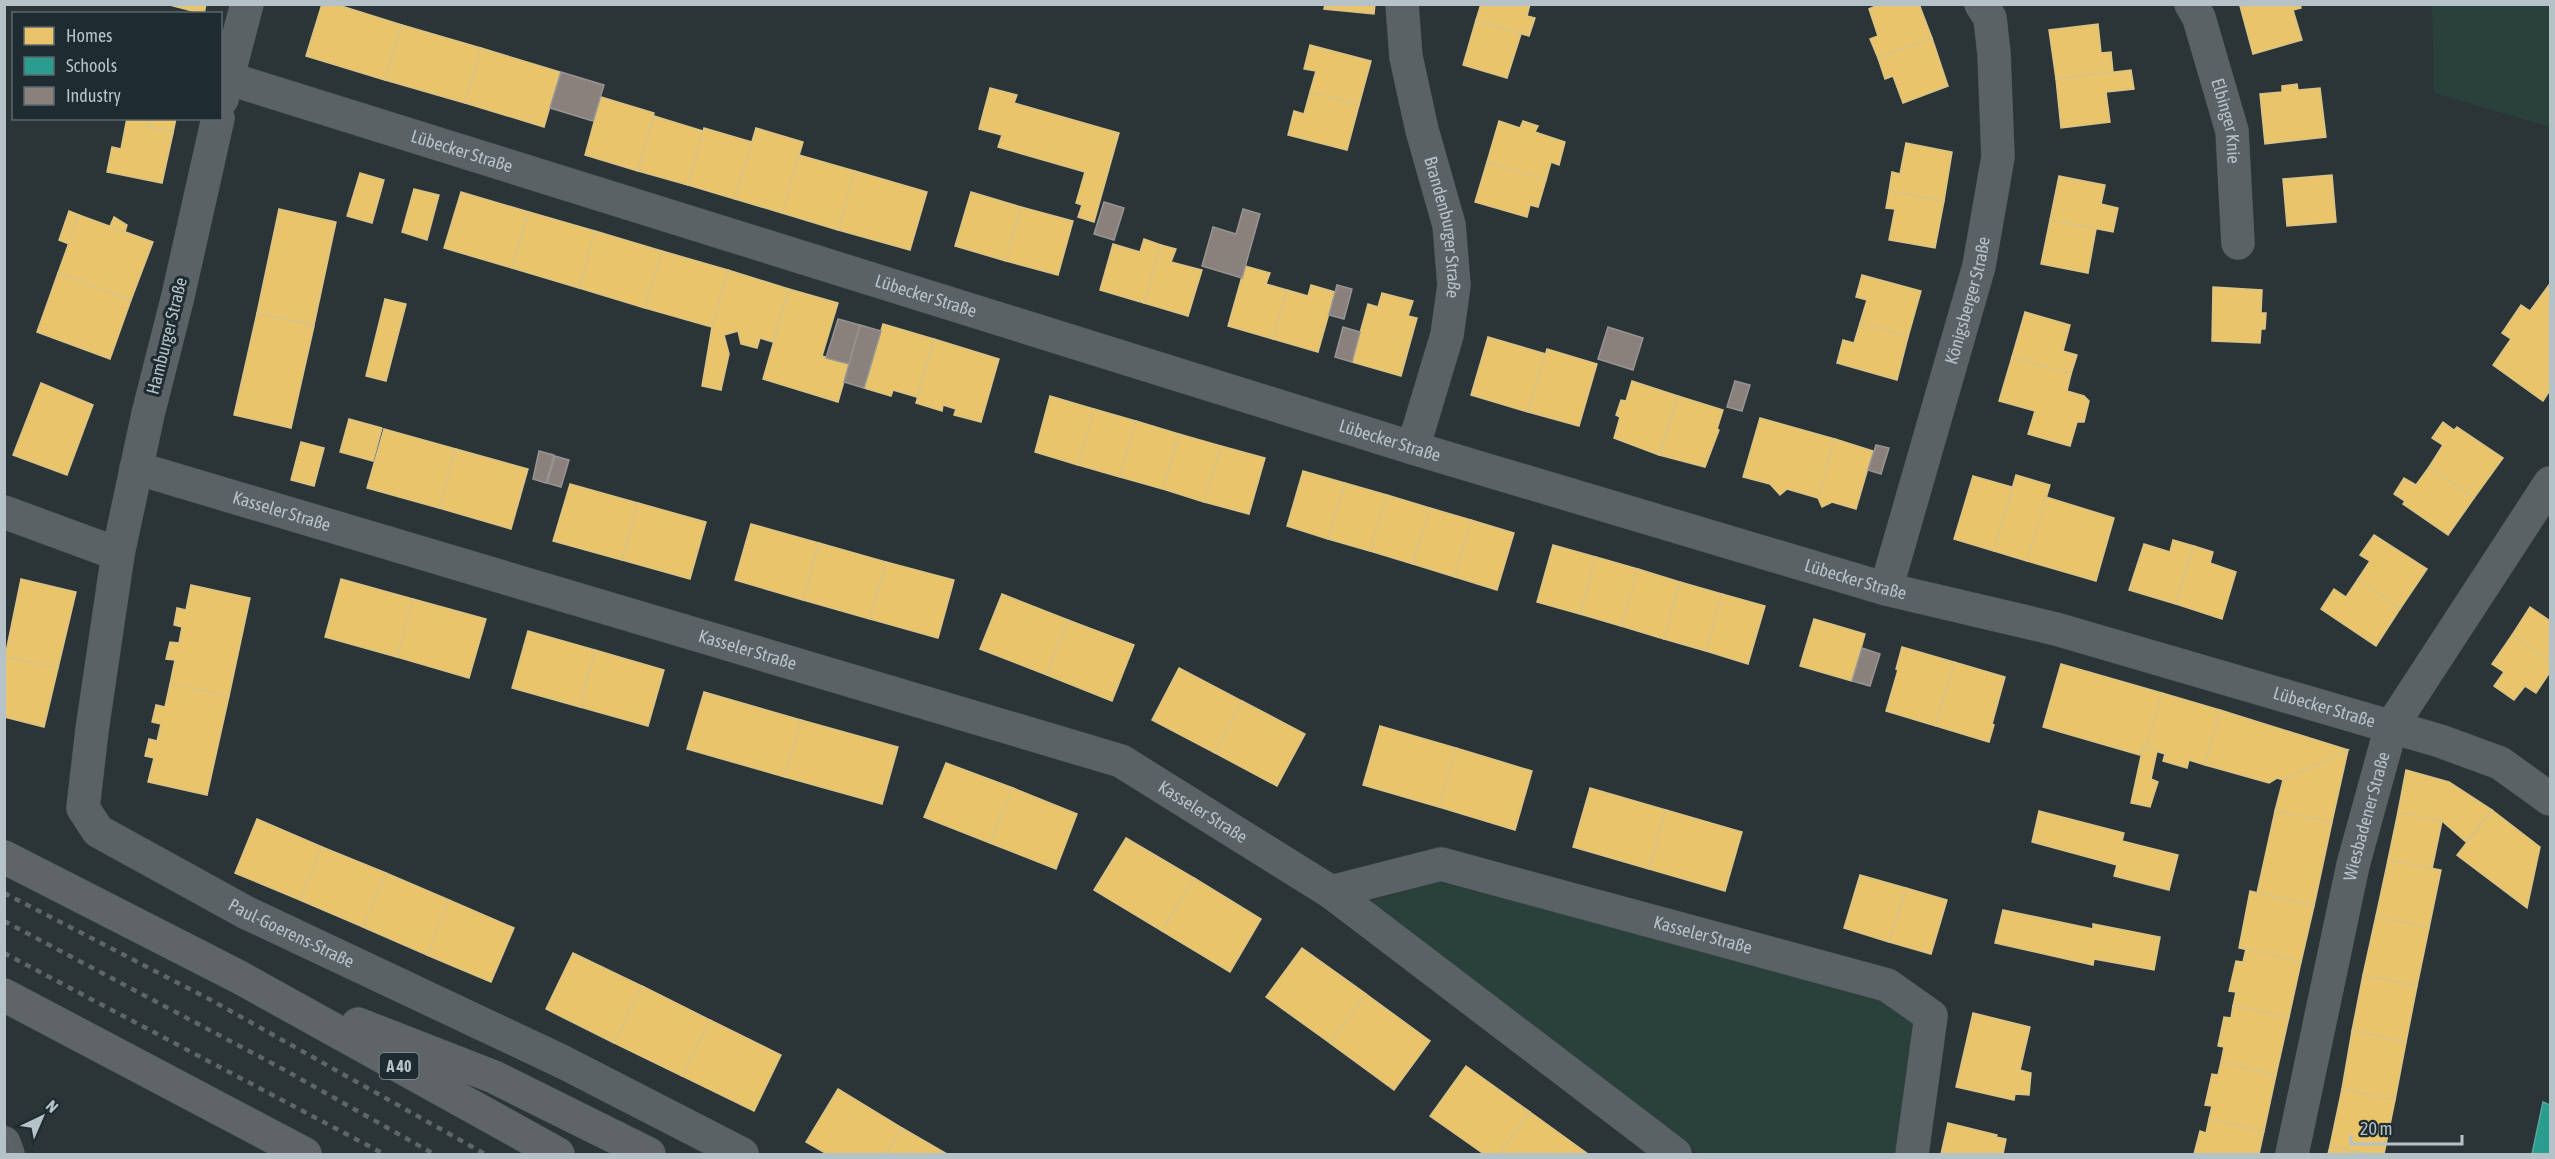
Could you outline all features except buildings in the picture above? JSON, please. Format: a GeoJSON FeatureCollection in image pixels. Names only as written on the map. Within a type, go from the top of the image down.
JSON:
{"type":"FeatureCollection","features":[{"type":"Feature","properties":{"kind":"highway","name":"A 40"},"geometry":{"type":"LineString","coordinates":[[4,856],[239,977],[558,1155]]}},
{"type":"Feature","properties":{"kind":"highway"},"geometry":{"type":"LineString","coordinates":[[239,977],[494,1077],[649,1155]]}},
{"type":"Feature","properties":{"kind":"highway"},"geometry":{"type":"LineString","coordinates":[[4,994],[305,1155]]}},
{"type":"Feature","properties":{"kind":"street"},"geometry":{"type":"LineString","coordinates":[[224,93],[247,4]]}},
{"type":"Feature","properties":{"kind":"street","name":"Brandenburger Straße"},"geometry":{"type":"LineString","coordinates":[[1402,4],[1406,57],[1422,130],[1449,225],[1454,285],[1447,335],[1413,447]]}},
{"type":"Feature","properties":{"kind":"street","name":"Elbinger Knie"},"geometry":{"type":"LineString","coordinates":[[2191,4],[2199,18],[2232,131],[2238,243]]}},
{"type":"Feature","properties":{"kind":"street","name":"Königsberger Straße"},"geometry":{"type":"LineString","coordinates":[[1886,590],[1978,266],[1998,157],[1994,9]]}},
{"type":"Feature","properties":{"kind":"street","name":"Lübecker Straße"},"geometry":{"type":"LineString","coordinates":[[224,93],[1886,590],[2056,628],[2391,727],[2500,763],[2550,799]]}},
{"type":"Feature","properties":{"kind":"street","name":"Hamburger Straße"},"geometry":{"type":"LineString","coordinates":[[118,554],[218,120]]}},
{"type":"Feature","properties":{"kind":"street","name":"Kasseler Straße"},"geometry":{"type":"LineString","coordinates":[[136,468],[1121,761],[1331,892],[1675,1155]]}},
{"type":"Feature","properties":{"kind":"street","name":"Wiesbadener Straße"},"geometry":{"type":"LineString","coordinates":[[2292,1155],[2353,865],[2391,727],[2550,483]]}},
{"type":"Feature","properties":{"kind":"street"},"geometry":{"type":"LineString","coordinates":[[4,512],[118,554]]}},
{"type":"Feature","properties":{"kind":"street","name":"Paul-Goerens-Straße"},"geometry":{"type":"LineString","coordinates":[[118,554],[83,808],[98,831],[245,912],[563,1062],[742,1155]]}},
{"type":"Feature","properties":{"kind":"street","name":"Kasseler Straße"},"geometry":{"type":"LineString","coordinates":[[1331,892],[1441,864],[1887,986],[1931,1016],[1912,1155]]}},
{"type":"Feature","properties":{"kind":"street"},"geometry":{"type":"LineString","coordinates":[[4,1143],[8,1155]]}},
{"type":"Feature","properties":{"kind":"green space"},"geometry":{"type":"Polygon","coordinates":[[[2432,5],[2550,5],[2550,127],[2434,93],[2432,5]]]}},
{"type":"Feature","properties":{"kind":"green space"},"geometry":{"type":"Polygon","coordinates":[[[1439,882],[1879,992],[1917,1028],[1896,1154],[1702,1154],[1676,1141],[1366,902],[1439,882]]]}},
{"type":"Feature","properties":{"kind":"tram line"},"geometry":{"type":"LineString","coordinates":[[4,1121],[15,1154]]}},
{"type":"Feature","properties":{"kind":"railway"},"geometry":{"type":"LineString","coordinates":[[4,893],[211,1000],[485,1154]]}},
{"type":"Feature","properties":{"kind":"railway"},"geometry":{"type":"LineString","coordinates":[[4,921],[281,1068],[434,1154]]}},
{"type":"Feature","properties":{"kind":"railway"},"geometry":{"type":"LineString","coordinates":[[4,953],[384,1154]]}}]}
